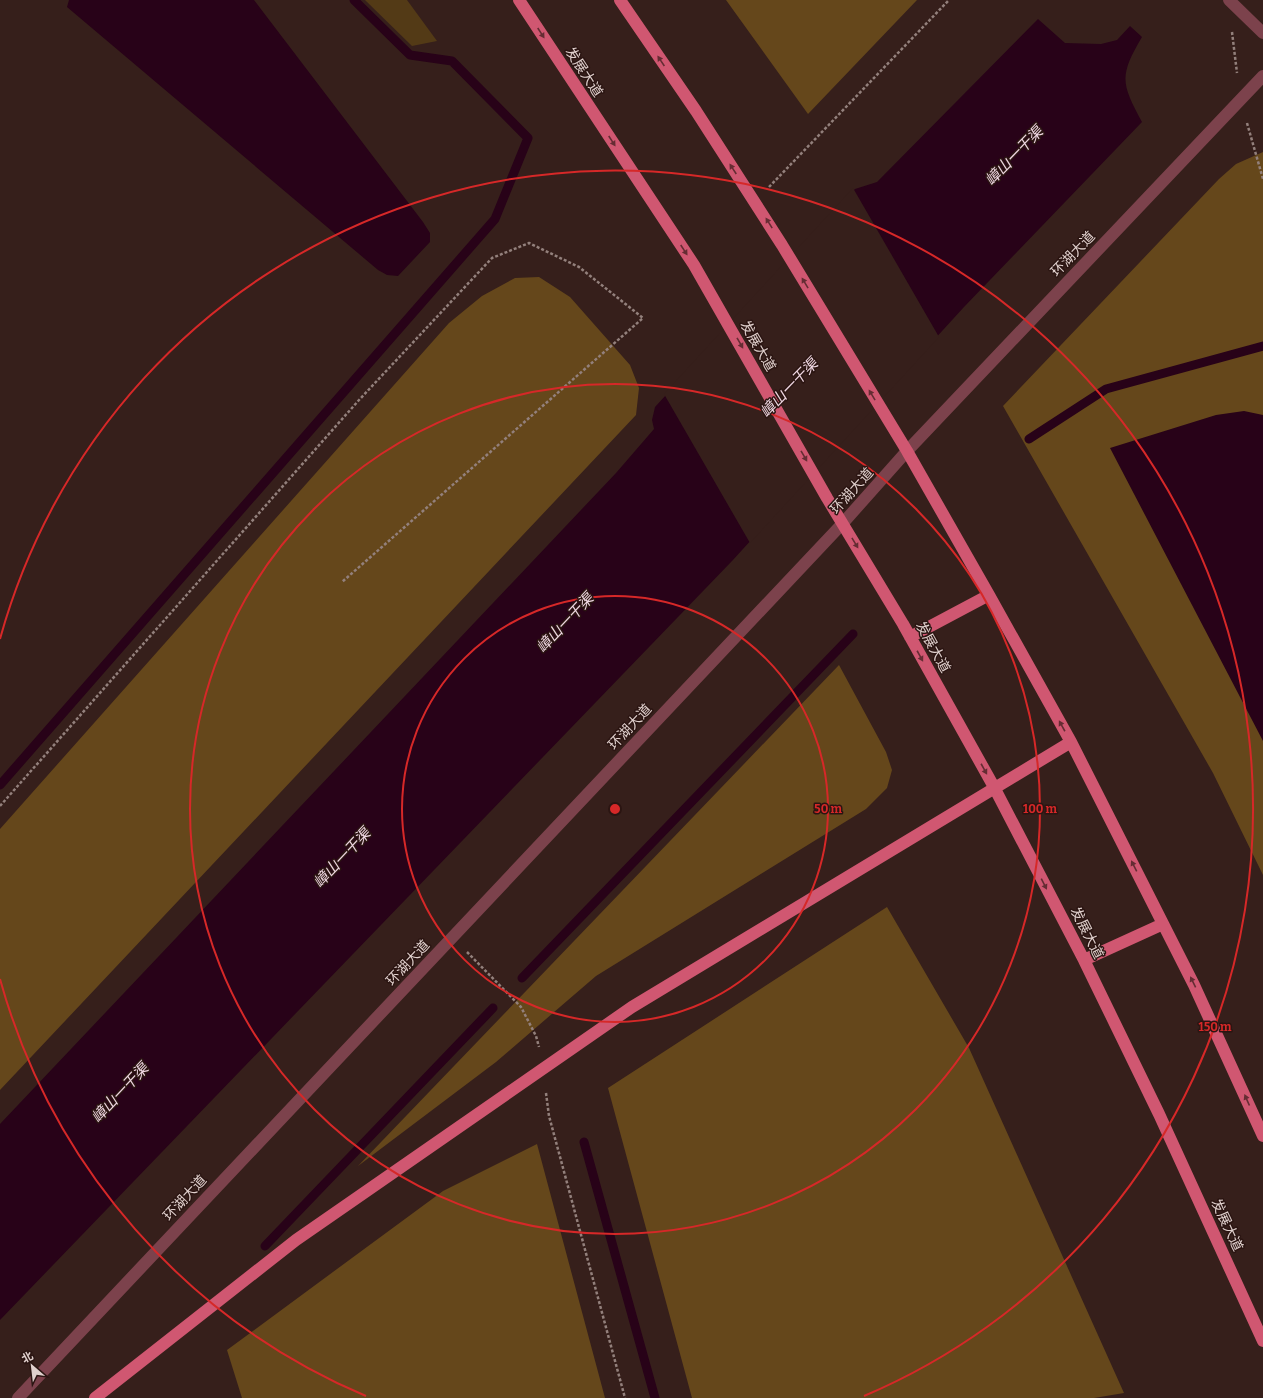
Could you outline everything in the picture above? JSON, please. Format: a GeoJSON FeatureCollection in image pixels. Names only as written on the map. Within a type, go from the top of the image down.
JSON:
{"type":"FeatureCollection","features":[{"type":"Feature","properties":{"kind":"main road","name":"发展大道"},"geometry":{"type":"LineString","coordinates":[[519,0],[694,265],[827,498],[910,637],[994,787],[1084,960],[1162,1121],[1263,1341]]}},
{"type":"Feature","properties":{"kind":"main road"},"geometry":{"type":"LineString","coordinates":[[620,0],[782,245],[907,451],[989,595],[1071,742],[1194,985],[1263,1136]]}},
{"type":"Feature","properties":{"kind":"main road"},"geometry":{"type":"LineString","coordinates":[[910,637],[989,595]]}},
{"type":"Feature","properties":{"kind":"main road"},"geometry":{"type":"LineString","coordinates":[[95,1398],[296,1240],[632,1007],[994,787],[1071,742]]}},
{"type":"Feature","properties":{"kind":"main road"},"geometry":{"type":"LineString","coordinates":[[1084,960],[1163,924]]}},
{"type":"Feature","properties":{"kind":"street"},"geometry":{"type":"LineString","coordinates":[[1229,0],[1263,33]]}},
{"type":"Feature","properties":{"kind":"street","name":"环湖大道"},"geometry":{"type":"LineString","coordinates":[[18,1398],[843,523],[907,451],[1263,76]]}},
{"type":"Feature","properties":{"kind":"path"},"geometry":{"type":"LineString","coordinates":[[755,202],[949,0]]}},
{"type":"Feature","properties":{"kind":"path"},"geometry":{"type":"LineString","coordinates":[[0,806],[359,400],[492,258],[529,243],[579,266],[643,318],[342,582]]}},
{"type":"Feature","properties":{"kind":"path"},"geometry":{"type":"LineString","coordinates":[[453,937],[521,1007],[536,1036],[546,1066],[549,1116],[625,1398]]}},
{"type":"Feature","properties":{"kind":"shaded area"},"geometry":{"type":"Polygon","coordinates":[[[365,0],[407,0],[437,41],[412,46],[365,0]]]}},
{"type":"Feature","properties":{"kind":"shaded area"},"geometry":{"type":"Polygon","coordinates":[[[726,0],[917,0],[808,114],[726,0]]]}},
{"type":"Feature","properties":{"kind":"shaded area"},"geometry":{"type":"Polygon","coordinates":[[[1263,152],[1263,875],[1213,773],[1003,406],[1219,179],[1236,164],[1263,152]]]}},
{"type":"Feature","properties":{"kind":"shaded area"},"geometry":{"type":"Polygon","coordinates":[[[539,277],[570,297],[630,365],[639,388],[636,415],[0,1090],[0,829],[449,323],[482,296],[515,278],[539,277]]]}},
{"type":"Feature","properties":{"kind":"shaded area"},"geometry":{"type":"Polygon","coordinates":[[[839,665],[886,752],[892,770],[887,788],[866,809],[596,976],[496,1062],[358,1166],[839,665]]]}},
{"type":"Feature","properties":{"kind":"shaded area"},"geometry":{"type":"Polygon","coordinates":[[[887,907],[969,1048],[1124,1393],[1094,1398],[692,1398],[608,1088],[887,907]]]}},
{"type":"Feature","properties":{"kind":"shaded area"},"geometry":{"type":"Polygon","coordinates":[[[537,1144],[605,1398],[242,1398],[227,1350],[443,1191],[537,1144]]]}},
{"type":"Feature","properties":{"kind":"water"},"geometry":{"type":"Polygon","coordinates":[[[69,0],[254,0],[423,222],[430,233],[430,242],[398,276],[387,275],[378,270],[67,7],[69,0]]]}},
{"type":"Feature","properties":{"kind":"water","name":"嶂山一干渠"},"geometry":{"type":"Polygon","coordinates":[[[1038,19],[1065,43],[1101,44],[1117,40],[1130,26],[1142,37],[1129,61],[1126,71],[1126,80],[1130,98],[1142,122],[964,307],[732,561],[0,1320],[0,1124],[616,473],[654,429],[652,420],[655,407],[855,189],[877,182],[1038,19]]]}},
{"type":"Feature","properties":{"kind":"water"},"geometry":{"type":"Polygon","coordinates":[[[1244,411],[1263,415],[1263,741],[1110,448],[1216,415],[1244,411]]]}},
{"type":"Feature","properties":{"kind":"pier"},"geometry":{"type":"Polygon","coordinates":[[[853,188],[939,337],[750,543],[664,394],[853,188]]]}},
{"type":"Feature","properties":{"kind":"waterway"},"geometry":{"type":"LineString","coordinates":[[0,785],[495,219],[528,138],[452,61],[410,55],[354,0]]}},
{"type":"Feature","properties":{"kind":"waterway"},"geometry":{"type":"LineString","coordinates":[[1029,439],[1106,389],[1263,346]]}},
{"type":"Feature","properties":{"kind":"waterway"},"geometry":{"type":"LineString","coordinates":[[522,978],[853,634]]}},
{"type":"Feature","properties":{"kind":"waterway"},"geometry":{"type":"LineString","coordinates":[[265,1246],[493,1008]]}},
{"type":"Feature","properties":{"kind":"waterway"},"geometry":{"type":"LineString","coordinates":[[584,1142],[655,1398]]}}]}
